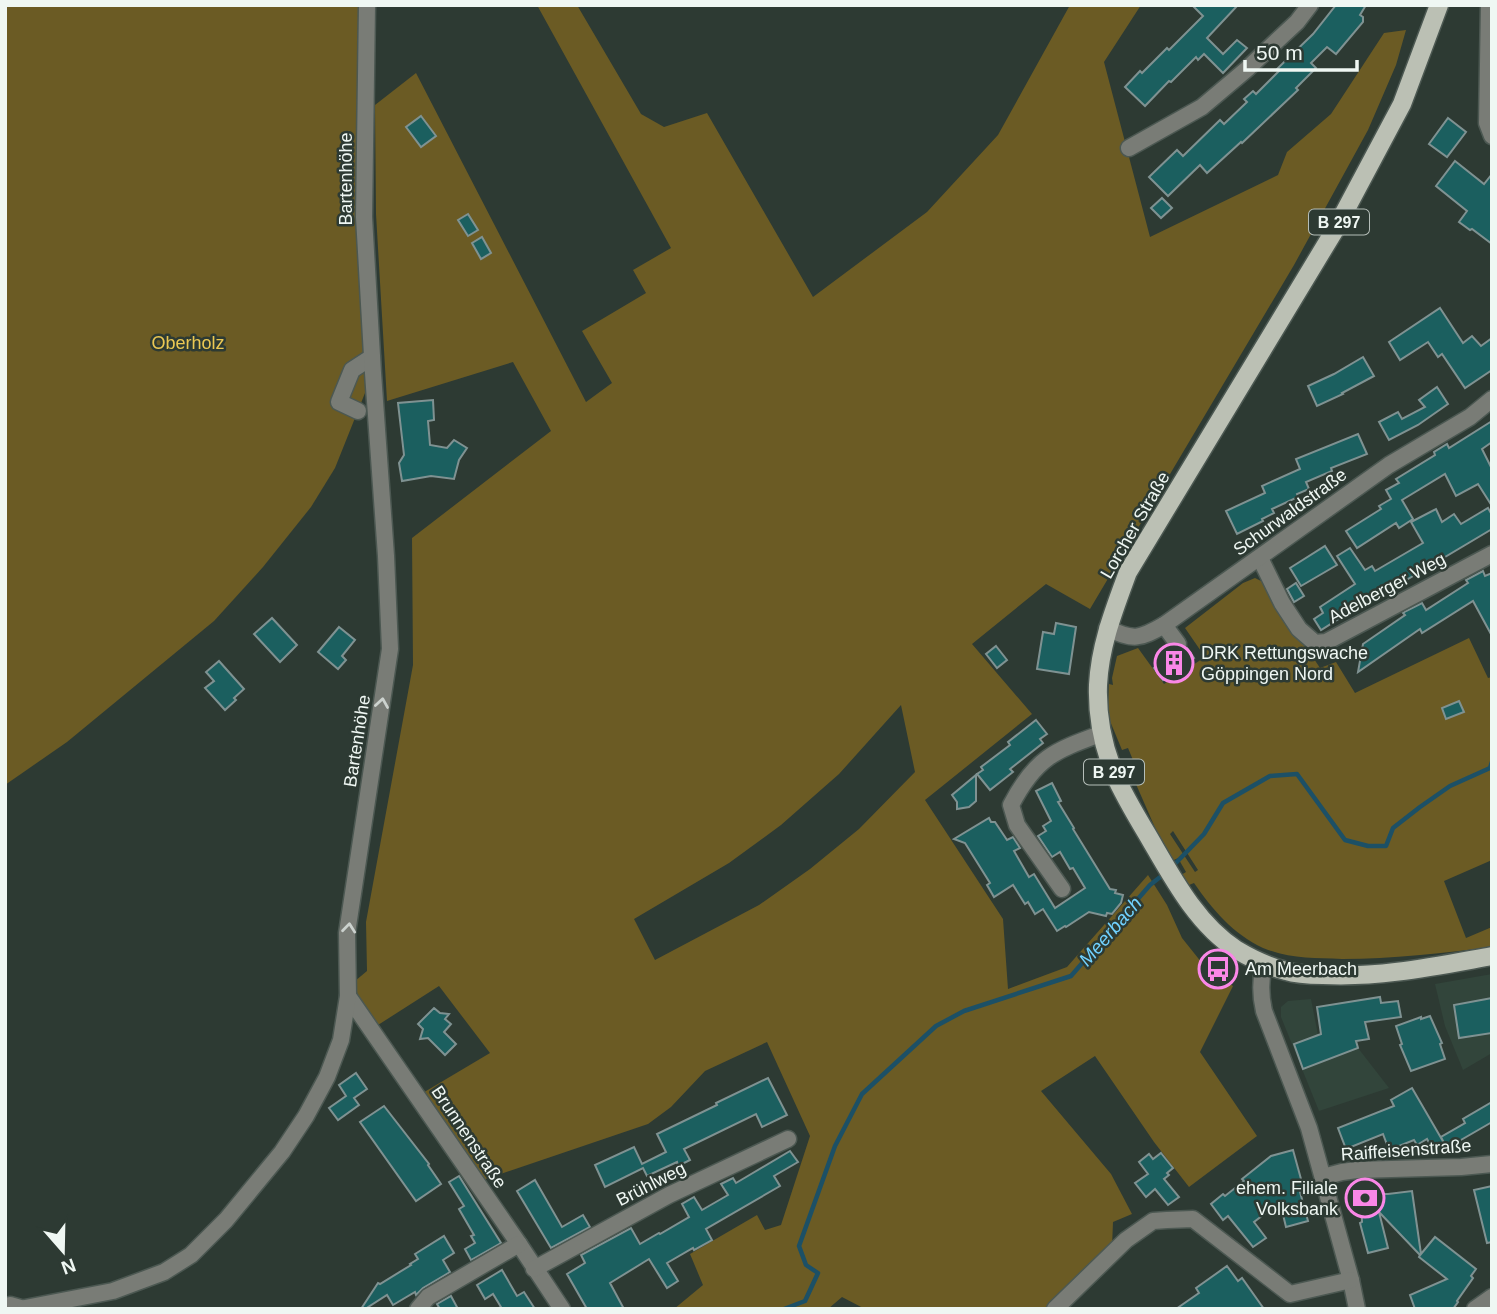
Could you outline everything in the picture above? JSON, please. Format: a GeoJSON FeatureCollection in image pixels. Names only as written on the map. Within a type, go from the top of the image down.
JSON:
{"type":"FeatureCollection","features":[{"type":"Feature","properties":{"kind":"main road","name":"Lorcher Straße"},"geometry":{"type":"LineString","coordinates":[[1439,5],[1402,104],[1323,251],[1128,572],[1107,628],[1098,685],[1102,733],[1114,773],[1131,807],[1201,918],[1238,950],[1287,972],[1335,976],[1403,971],[1492,956]]}},
{"type":"Feature","properties":{"kind":"street","name":"Bartenhöhe"},"geometry":{"type":"LineString","coordinates":[[5,1307],[24,1308],[113,1290],[164,1272],[191,1255],[226,1220],[274,1162],[306,1116],[327,1077],[341,1040],[348,996],[347,933],[390,649],[364,217],[367,5]]}},
{"type":"Feature","properties":{"kind":"street"},"geometry":{"type":"LineString","coordinates":[[1129,148],[1202,107],[1297,22],[1310,5]]}},
{"type":"Feature","properties":{"kind":"street"},"geometry":{"type":"LineString","coordinates":[[1489,5],[1487,123],[1492,136]]}},
{"type":"Feature","properties":{"kind":"street"},"geometry":{"type":"LineString","coordinates":[[358,411],[339,402],[352,370],[372,357]]}},
{"type":"Feature","properties":{"kind":"street","name":"Schurwaldstraße"},"geometry":{"type":"LineString","coordinates":[[1107,628],[1123,636],[1137,637],[1164,625],[1389,465],[1470,417],[1492,399]]}},
{"type":"Feature","properties":{"kind":"street","name":"Adelberger Weg"},"geometry":{"type":"LineString","coordinates":[[1260,558],[1282,603],[1299,629],[1315,643],[1326,642],[1492,554]]}},
{"type":"Feature","properties":{"kind":"street"},"geometry":{"type":"LineString","coordinates":[[1164,625],[1178,644]]}},
{"type":"Feature","properties":{"kind":"street"},"geometry":{"type":"LineString","coordinates":[[1062,889],[1017,825],[1012,805],[1024,781],[1037,766],[1058,751],[1102,733]]}},
{"type":"Feature","properties":{"kind":"street"},"geometry":{"type":"LineString","coordinates":[[1265,964],[1260,991],[1264,1012],[1309,1128],[1356,1309]]}},
{"type":"Feature","properties":{"kind":"street","name":"Brunnenstraße"},"geometry":{"type":"LineString","coordinates":[[348,996],[519,1244],[555,1306]]}},
{"type":"Feature","properties":{"kind":"street","name":"Brühlweg"},"geometry":{"type":"LineString","coordinates":[[534,1269],[669,1195],[788,1139]]}},
{"type":"Feature","properties":{"kind":"street","name":"Raiffeisenstraße"},"geometry":{"type":"LineString","coordinates":[[1323,1177],[1357,1170],[1492,1164]]}},
{"type":"Feature","properties":{"kind":"street"},"geometry":{"type":"LineString","coordinates":[[1055,1309],[1126,1240],[1153,1222],[1167,1220],[1193,1219],[1290,1294],[1350,1280]]}},
{"type":"Feature","properties":{"kind":"street"},"geometry":{"type":"LineString","coordinates":[[418,1309],[428,1297],[519,1244]]}},
{"type":"Feature","properties":{"kind":"street"},"geometry":{"type":"LineString","coordinates":[[1475,1309],[1492,1297]]}},
{"type":"Feature","properties":{"kind":"shaded area"},"geometry":{"type":"Polygon","coordinates":[[[1492,974],[1492,1053],[1463,1070],[1445,1026],[1435,984],[1492,974]]]}},
{"type":"Feature","properties":{"kind":"shaded area"},"geometry":{"type":"Polygon","coordinates":[[[1311,999],[1318,1035],[1351,1029],[1358,1048],[1389,1088],[1319,1111],[1281,1017],[1281,1007],[1288,1001],[1311,999]]]}},
{"type":"Feature","properties":{"kind":"green space","name":"Oberholz"},"geometry":{"type":"Polygon","coordinates":[[[5,5],[363,5],[373,373],[335,468],[311,507],[263,567],[214,621],[67,742],[5,785],[5,5]]]}},
{"type":"Feature","properties":{"kind":"green space"},"geometry":{"type":"Polygon","coordinates":[[[537,5],[577,5],[641,114],[664,127],[707,113],[813,297],[927,212],[998,135],[1070,5],[1141,5],[1104,62],[1150,237],[1278,175],[1287,152],[1331,114],[1384,33],[1406,30],[1396,65],[1368,130],[1294,265],[1090,609],[1046,584],[972,644],[1032,714],[925,800],[1003,919],[1008,989],[1067,967],[1148,875],[1167,905],[1182,938],[1202,963],[1233,986],[1200,1052],[1257,1136],[1189,1187],[1154,1142],[1095,1056],[1041,1091],[1111,1174],[1132,1214],[1113,1222],[1112,1247],[1051,1309],[865,1309],[842,1297],[828,1309],[674,1309],[703,1285],[690,1254],[757,1215],[765,1230],[781,1225],[810,1136],[767,1042],[705,1071],[671,1107],[648,1124],[483,1180],[421,1094],[490,1053],[439,986],[378,1025],[360,999],[355,998],[355,981],[367,971],[366,922],[413,665],[412,538],[551,431],[513,362],[387,401],[376,214],[375,105],[416,73],[586,402],[612,383],[582,331],[646,293],[633,270],[671,248],[537,5]],[[901,705],[839,774],[781,825],[729,863],[634,919],[655,960],[759,905],[810,869],[859,829],[915,772],[901,705]]]}},
{"type":"Feature","properties":{"kind":"green space"},"geometry":{"type":"Polygon","coordinates":[[[1255,578],[1263,582],[1320,668],[1336,662],[1355,693],[1469,638],[1488,678],[1492,677],[1492,860],[1444,881],[1466,938],[1492,927],[1492,947],[1361,959],[1312,958],[1283,954],[1263,948],[1242,936],[1216,911],[1194,883],[1189,885],[1181,875],[1186,872],[1178,858],[1172,861],[1160,839],[1132,775],[1138,772],[1128,748],[1122,750],[1110,721],[1109,684],[1113,685],[1117,656],[1138,648],[1164,684],[1205,657],[1185,628],[1243,583],[1255,578]],[[1173,831],[1170,834],[1195,872],[1198,870],[1173,831]]]}},
{"type":"Feature","properties":{"kind":"building"},"geometry":{"type":"Polygon","coordinates":[[[1192,5],[1238,5],[1207,38],[1223,54],[1237,40],[1247,48],[1223,73],[1204,54],[1198,60],[1196,57],[1145,106],[1125,87],[1167,48],[1169,50],[1203,16],[1192,5]]]}},
{"type":"Feature","properties":{"kind":"building"},"geometry":{"type":"Polygon","coordinates":[[[1336,5],[1366,5],[1360,15],[1363,22],[1336,54],[1327,47],[1311,63],[1316,68],[1296,88],[1298,90],[1242,143],[1207,173],[1200,165],[1168,196],[1149,177],[1177,150],[1183,156],[1220,120],[1224,124],[1247,102],[1244,99],[1253,91],[1256,94],[1279,71],[1277,69],[1313,34],[1336,5]]]}},
{"type":"Feature","properties":{"kind":"building"},"geometry":{"type":"Polygon","coordinates":[[[421,116],[436,136],[421,147],[406,127],[421,116]]]}},
{"type":"Feature","properties":{"kind":"building"},"geometry":{"type":"Polygon","coordinates":[[[1448,118],[1466,132],[1447,157],[1429,144],[1448,118]]]}},
{"type":"Feature","properties":{"kind":"building"},"geometry":{"type":"Polygon","coordinates":[[[1455,161],[1484,184],[1492,174],[1492,244],[1459,222],[1467,211],[1436,186],[1455,161]]]}},
{"type":"Feature","properties":{"kind":"building"},"geometry":{"type":"Polygon","coordinates":[[[1162,198],[1172,208],[1161,218],[1151,208],[1162,198]]]}},
{"type":"Feature","properties":{"kind":"building"},"geometry":{"type":"Polygon","coordinates":[[[468,214],[478,230],[468,236],[458,220],[468,214]]]}},
{"type":"Feature","properties":{"kind":"building"},"geometry":{"type":"Polygon","coordinates":[[[482,237],[491,253],[481,259],[472,243],[482,237]]]}},
{"type":"Feature","properties":{"kind":"building"},"geometry":{"type":"Polygon","coordinates":[[[1440,308],[1463,343],[1472,336],[1481,346],[1492,338],[1492,370],[1465,388],[1442,354],[1438,357],[1428,342],[1400,360],[1389,342],[1440,308]]]}},
{"type":"Feature","properties":{"kind":"building"},"geometry":{"type":"Polygon","coordinates":[[[1363,357],[1374,376],[1317,406],[1308,386],[1363,357]]]}},
{"type":"Feature","properties":{"kind":"building"},"geometry":{"type":"Polygon","coordinates":[[[1437,387],[1448,404],[1418,425],[1389,440],[1379,422],[1398,412],[1402,419],[1425,407],[1419,400],[1437,387]]]}},
{"type":"Feature","properties":{"kind":"building"},"geometry":{"type":"Polygon","coordinates":[[[433,400],[434,420],[428,421],[430,445],[447,448],[454,440],[467,448],[459,460],[454,479],[431,476],[402,481],[399,463],[404,455],[398,403],[433,400]]]}},
{"type":"Feature","properties":{"kind":"building"},"geometry":{"type":"Polygon","coordinates":[[[1492,421],[1492,442],[1482,449],[1492,469],[1492,506],[1478,484],[1456,496],[1445,474],[1402,500],[1413,519],[1399,528],[1396,523],[1357,548],[1346,531],[1381,509],[1379,506],[1391,499],[1386,490],[1399,483],[1396,479],[1435,455],[1434,452],[1447,444],[1449,448],[1492,421]]]}},
{"type":"Feature","properties":{"kind":"building"},"geometry":{"type":"Polygon","coordinates":[[[1358,434],[1367,454],[1331,468],[1332,471],[1306,482],[1309,489],[1272,509],[1274,513],[1262,519],[1263,521],[1237,534],[1226,511],[1265,493],[1262,486],[1300,469],[1296,459],[1358,434]]]}},
{"type":"Feature","properties":{"kind":"building"},"geometry":{"type":"Polygon","coordinates":[[[1488,508],[1492,515],[1492,529],[1321,630],[1314,619],[1323,613],[1320,607],[1355,584],[1337,556],[1350,548],[1365,570],[1372,566],[1375,571],[1423,543],[1411,522],[1436,509],[1442,522],[1454,514],[1461,524],[1488,508]]]}},
{"type":"Feature","properties":{"kind":"building"},"geometry":{"type":"Polygon","coordinates":[[[1325,546],[1337,565],[1301,586],[1290,568],[1325,546]]]}},
{"type":"Feature","properties":{"kind":"building"},"geometry":{"type":"Polygon","coordinates":[[[1483,571],[1485,576],[1492,573],[1492,636],[1473,601],[1422,633],[1420,629],[1358,672],[1363,644],[1405,615],[1403,613],[1406,611],[1422,603],[1426,610],[1468,583],[1466,580],[1483,571]]]}},
{"type":"Feature","properties":{"kind":"building"},"geometry":{"type":"Polygon","coordinates":[[[1296,583],[1304,596],[1294,602],[1287,589],[1296,583]]]}},
{"type":"Feature","properties":{"kind":"building"},"geometry":{"type":"Polygon","coordinates":[[[272,618],[297,645],[280,662],[254,634],[272,618]]]}},
{"type":"Feature","properties":{"kind":"building"},"geometry":{"type":"Polygon","coordinates":[[[1056,623],[1076,627],[1069,674],[1037,669],[1043,632],[1054,634],[1056,623]]]}},
{"type":"Feature","properties":{"kind":"building"},"geometry":{"type":"Polygon","coordinates":[[[339,627],[355,640],[342,656],[346,660],[338,669],[318,652],[339,627]]]}},
{"type":"Feature","properties":{"kind":"building"},"geometry":{"type":"Polygon","coordinates":[[[996,646],[1007,660],[997,668],[986,654],[996,646]]]}},
{"type":"Feature","properties":{"kind":"building","name":"DRK Rettungswache Göppingen Nord"},"geometry":{"type":"Polygon","coordinates":[[[1187,648],[1194,658],[1163,680],[1154,668],[1174,654],[1184,653],[1187,648]]]}},
{"type":"Feature","properties":{"kind":"building"},"geometry":{"type":"Polygon","coordinates":[[[219,661],[244,689],[225,710],[205,688],[214,681],[206,672],[219,661]]]}},
{"type":"Feature","properties":{"kind":"building"},"geometry":{"type":"Polygon","coordinates":[[[1459,701],[1464,712],[1446,719],[1442,708],[1459,701]]]}},
{"type":"Feature","properties":{"kind":"building"},"geometry":{"type":"Polygon","coordinates":[[[1036,720],[1047,734],[1040,739],[1043,743],[1010,769],[1013,772],[990,790],[977,774],[983,770],[981,767],[1010,745],[1008,742],[1036,720]]]}},
{"type":"Feature","properties":{"kind":"building"},"geometry":{"type":"Polygon","coordinates":[[[976,775],[976,801],[969,807],[957,809],[957,802],[952,795],[976,775]]]}},
{"type":"Feature","properties":{"kind":"building"},"geometry":{"type":"Polygon","coordinates":[[[1052,783],[1061,801],[1058,802],[1110,889],[1123,895],[1121,903],[1112,914],[1107,913],[1106,916],[1089,912],[1057,931],[1043,909],[1035,914],[1013,885],[994,897],[987,885],[990,883],[965,843],[954,839],[989,818],[991,822],[995,822],[1007,840],[1013,837],[1020,848],[1014,851],[1029,877],[1034,874],[1055,908],[1085,888],[1060,852],[1052,857],[1038,836],[1046,831],[1043,826],[1051,821],[1036,791],[1052,783]]]}},
{"type":"Feature","properties":{"kind":"building"},"geometry":{"type":"Polygon","coordinates":[[[1380,997],[1381,1003],[1398,1001],[1401,1017],[1365,1022],[1369,1039],[1356,1041],[1358,1048],[1303,1069],[1294,1044],[1321,1034],[1317,1007],[1380,997]]]}},
{"type":"Feature","properties":{"kind":"building"},"geometry":{"type":"Polygon","coordinates":[[[1492,998],[1492,1033],[1459,1038],[1454,1005],[1492,998]]]}},
{"type":"Feature","properties":{"kind":"building"},"geometry":{"type":"Polygon","coordinates":[[[434,1008],[440,1013],[449,1014],[445,1019],[451,1024],[444,1032],[456,1044],[445,1055],[428,1038],[420,1039],[423,1029],[418,1024],[434,1008]]]}},
{"type":"Feature","properties":{"kind":"building"},"geometry":{"type":"Polygon","coordinates":[[[1430,1016],[1442,1043],[1440,1044],[1445,1059],[1411,1071],[1400,1045],[1402,1044],[1396,1026],[1430,1016]]]}},
{"type":"Feature","properties":{"kind":"building"},"geometry":{"type":"Polygon","coordinates":[[[356,1073],[367,1089],[354,1098],[359,1105],[338,1120],[329,1108],[346,1096],[339,1085],[356,1073]]]}},
{"type":"Feature","properties":{"kind":"building"},"geometry":{"type":"Polygon","coordinates":[[[768,1078],[787,1115],[762,1127],[756,1114],[684,1149],[690,1160],[678,1166],[677,1162],[647,1176],[643,1168],[605,1187],[595,1165],[634,1147],[642,1164],[666,1152],[657,1134],[768,1078]]]}},
{"type":"Feature","properties":{"kind":"building"},"geometry":{"type":"Polygon","coordinates":[[[1412,1088],[1444,1143],[1441,1137],[1465,1123],[1463,1119],[1492,1102],[1492,1122],[1447,1148],[1444,1144],[1433,1150],[1427,1139],[1417,1145],[1414,1140],[1389,1150],[1383,1134],[1346,1149],[1338,1128],[1394,1106],[1391,1100],[1412,1088]]]}},
{"type":"Feature","properties":{"kind":"building"},"geometry":{"type":"Polygon","coordinates":[[[384,1106],[429,1164],[441,1184],[416,1201],[360,1122],[384,1106]]]}},
{"type":"Feature","properties":{"kind":"building"},"geometry":{"type":"Polygon","coordinates":[[[1293,1150],[1304,1190],[1300,1192],[1308,1221],[1286,1227],[1280,1202],[1254,1222],[1266,1238],[1253,1247],[1228,1216],[1223,1220],[1211,1204],[1244,1181],[1242,1179],[1271,1156],[1293,1150]]]}},
{"type":"Feature","properties":{"kind":"building"},"geometry":{"type":"Polygon","coordinates":[[[790,1151],[798,1162],[774,1176],[780,1186],[706,1229],[712,1240],[667,1263],[678,1281],[667,1288],[649,1259],[610,1283],[624,1309],[587,1309],[567,1274],[585,1263],[581,1255],[631,1228],[640,1244],[689,1217],[682,1204],[694,1197],[702,1210],[728,1195],[721,1184],[733,1178],[736,1183],[790,1151]]]}},
{"type":"Feature","properties":{"kind":"building"},"geometry":{"type":"Polygon","coordinates":[[[1161,1153],[1173,1168],[1164,1179],[1179,1197],[1168,1205],[1155,1189],[1146,1197],[1135,1183],[1148,1174],[1139,1162],[1149,1154],[1153,1159],[1161,1153]]]}},
{"type":"Feature","properties":{"kind":"building"},"geometry":{"type":"Polygon","coordinates":[[[459,1176],[501,1243],[471,1260],[465,1249],[475,1243],[471,1236],[474,1235],[459,1209],[464,1206],[449,1182],[459,1176]]]}},
{"type":"Feature","properties":{"kind":"building"},"geometry":{"type":"Polygon","coordinates":[[[535,1180],[562,1227],[583,1215],[590,1227],[551,1248],[517,1191],[535,1180]]]}},
{"type":"Feature","properties":{"kind":"building"},"geometry":{"type":"Polygon","coordinates":[[[1492,1186],[1492,1242],[1487,1243],[1474,1190],[1492,1186]]]}},
{"type":"Feature","properties":{"kind":"building"},"geometry":{"type":"Polygon","coordinates":[[[1412,1191],[1421,1254],[1435,1237],[1476,1269],[1453,1309],[1415,1309],[1410,1295],[1447,1279],[1419,1257],[1379,1212],[1388,1248],[1368,1253],[1360,1223],[1361,1194],[1412,1191]]]}},
{"type":"Feature","properties":{"kind":"building"},"geometry":{"type":"Polygon","coordinates":[[[444,1236],[454,1253],[443,1260],[450,1272],[416,1295],[415,1292],[393,1305],[387,1295],[361,1309],[378,1283],[411,1265],[418,1259],[415,1254],[444,1236]]]}},
{"type":"Feature","properties":{"kind":"building"},"geometry":{"type":"Polygon","coordinates":[[[1227,1266],[1238,1281],[1242,1278],[1264,1309],[1176,1309],[1199,1293],[1196,1288],[1227,1266]]]}},
{"type":"Feature","properties":{"kind":"building"},"geometry":{"type":"Polygon","coordinates":[[[502,1270],[517,1296],[524,1292],[535,1309],[497,1309],[501,1307],[493,1294],[485,1299],[477,1285],[502,1270]]]}},
{"type":"Feature","properties":{"kind":"building"},"geometry":{"type":"Polygon","coordinates":[[[451,1296],[458,1309],[440,1309],[437,1304],[451,1296]]]}},
{"type":"Feature","properties":{"kind":"waterway","name":"Meerbach"},"geometry":{"type":"LineString","coordinates":[[1171,868],[1204,834],[1223,803],[1270,776],[1297,774],[1345,840],[1368,846],[1386,846],[1393,828],[1450,786],[1490,768],[1492,762]]}},
{"type":"Feature","properties":{"kind":"waterway","name":"Meerbach"},"geometry":{"type":"LineString","coordinates":[[784,1309],[805,1301],[818,1273],[806,1265],[799,1246],[835,1146],[862,1094],[936,1026],[964,1011],[1071,976],[1150,885],[1164,874]]}},
{"type":"Feature","properties":{"kind":"place","name":"DRK Rettungswache Göppingen Nord"},"geometry":{"type":"Point","coordinates":[1174,663]}},
{"type":"Feature","properties":{"kind":"place","name":"Am Meerbach"},"geometry":{"type":"Point","coordinates":[1218,969]}},
{"type":"Feature","properties":{"kind":"place","name":"ehem. Filiale Volksbank"},"geometry":{"type":"Point","coordinates":[1365,1198]}}]}
